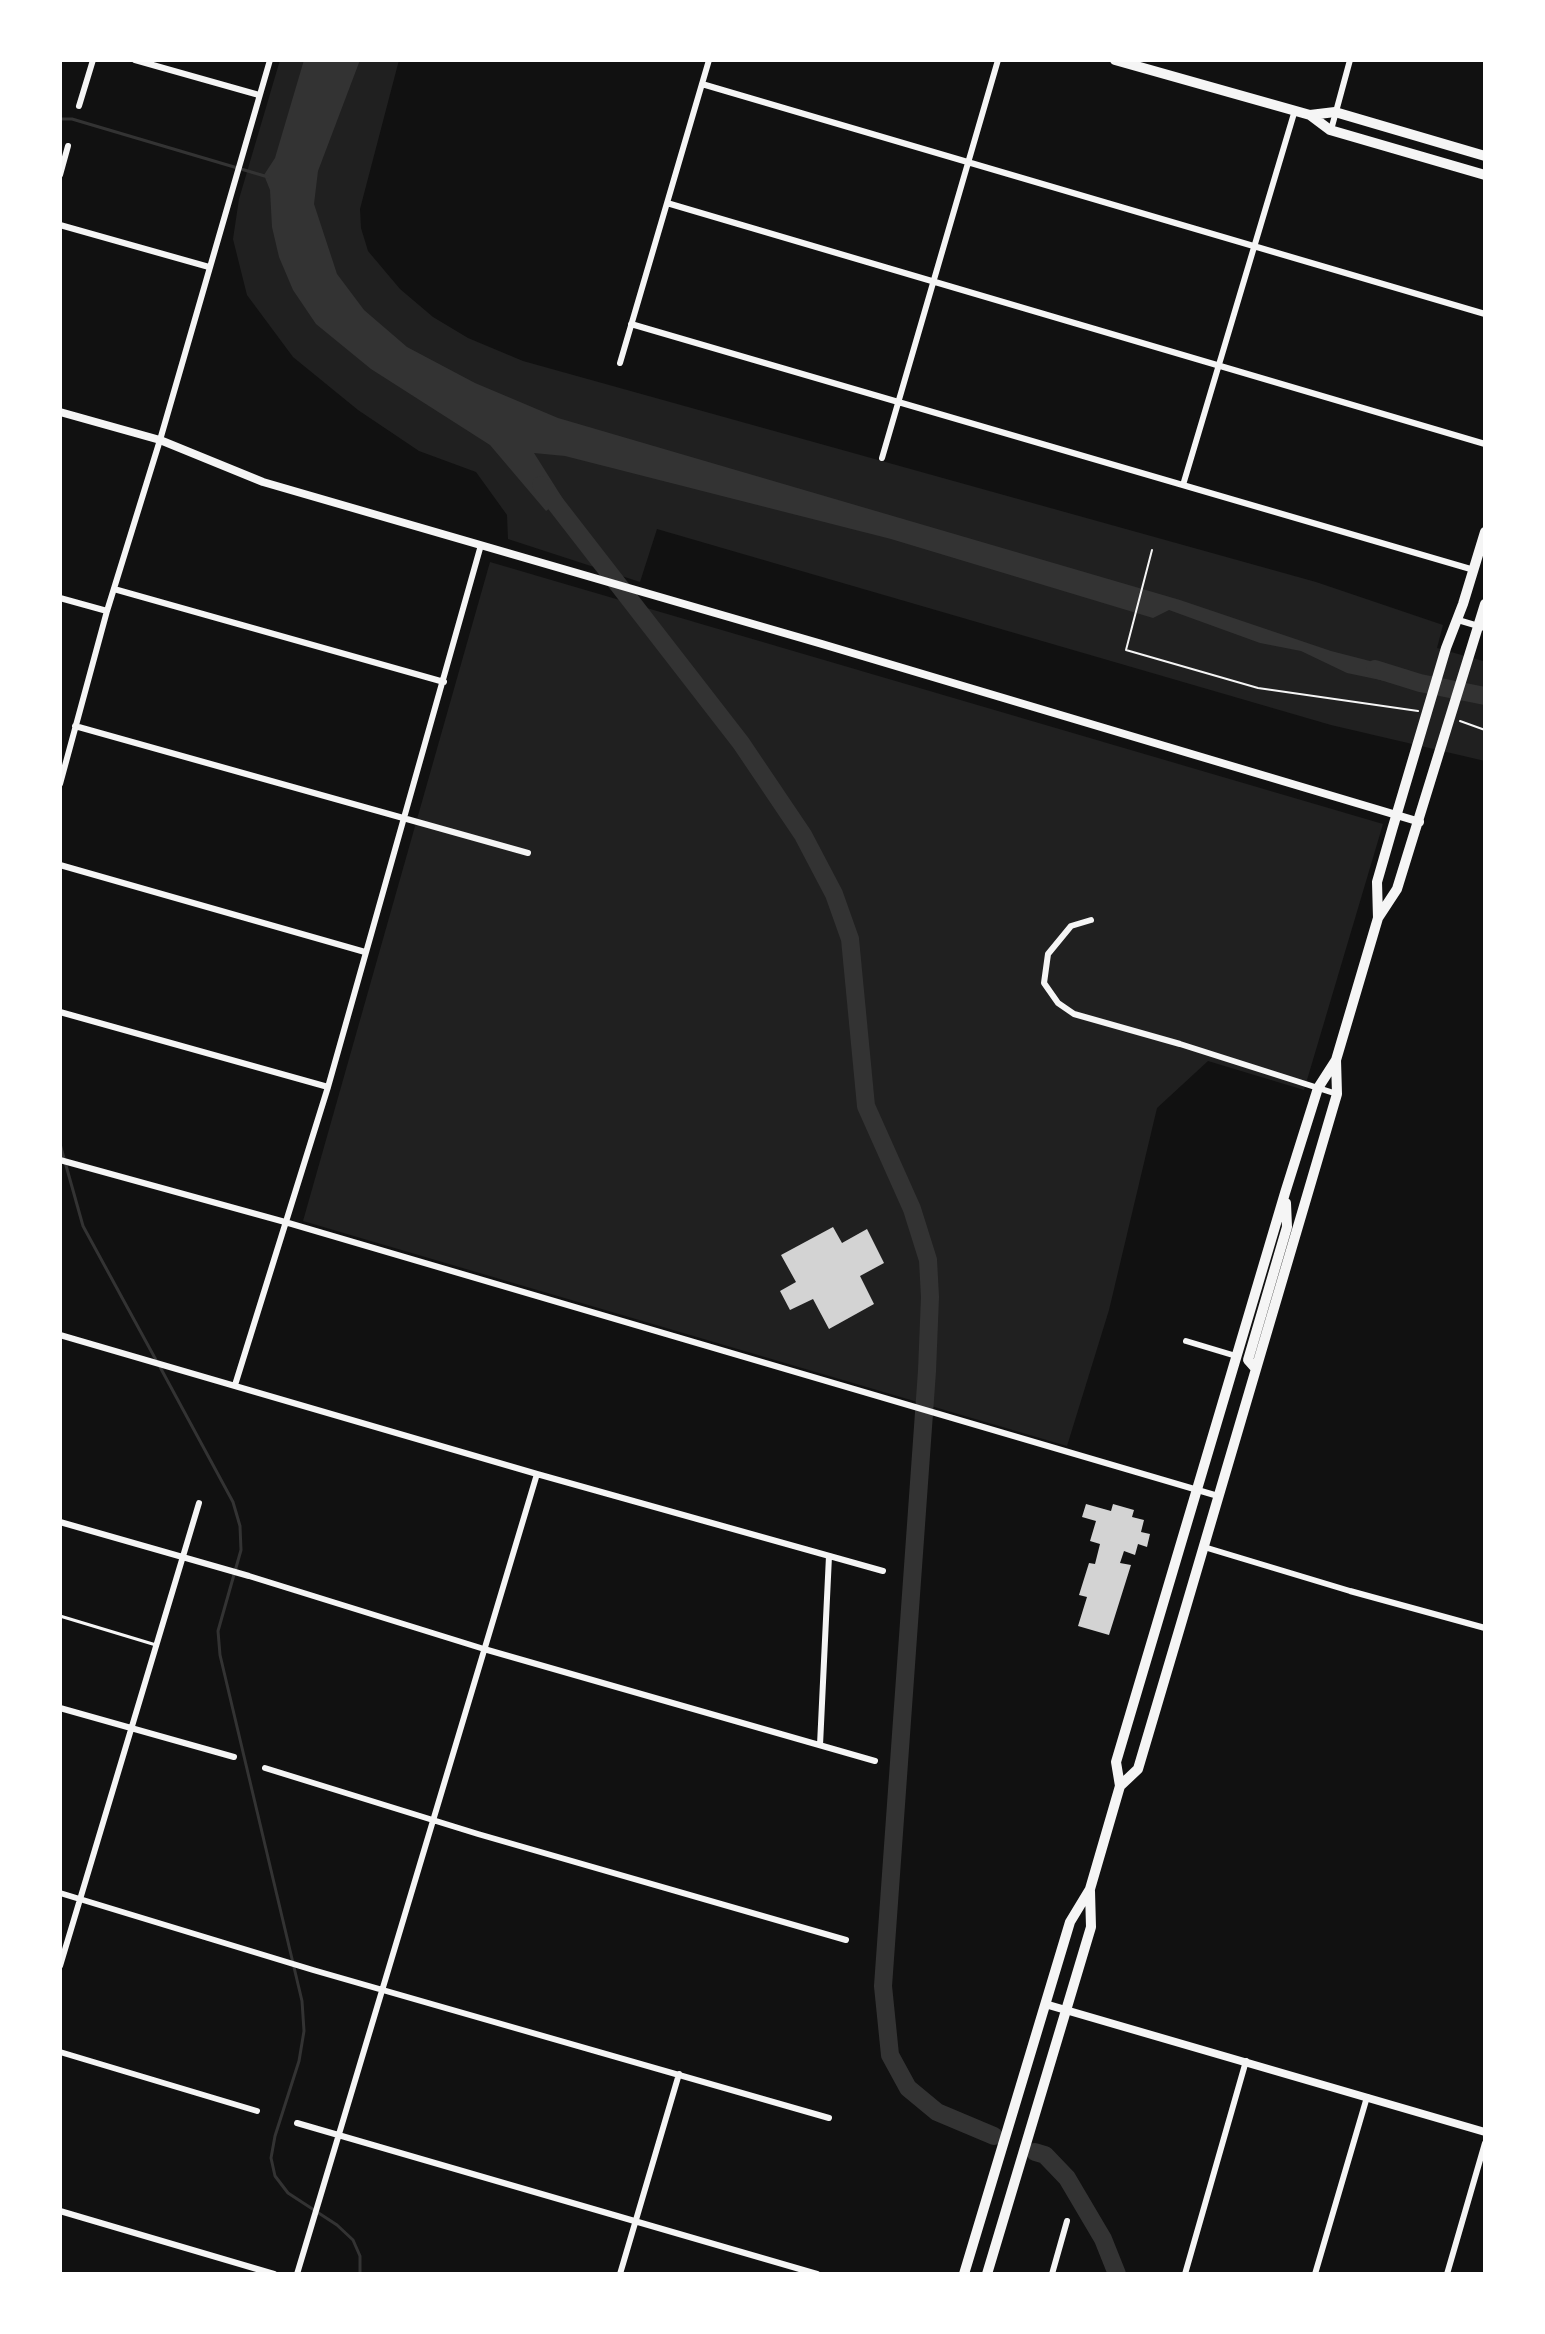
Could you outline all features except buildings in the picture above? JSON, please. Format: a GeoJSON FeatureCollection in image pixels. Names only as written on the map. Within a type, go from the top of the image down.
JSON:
{"type":"FeatureCollection","features":[{"type":"Feature","properties":{"kind":"main road"},"geometry":{"type":"LineString","coordinates":[[1115,60],[1295,110],[1310,115],[1330,130],[1485,175]]}},
{"type":"Feature","properties":{"kind":"main road"},"geometry":{"type":"LineString","coordinates":[[1310,115],[1335,112],[1485,156]]}},
{"type":"Feature","properties":{"kind":"main road"},"geometry":{"type":"LineString","coordinates":[[1378,918],[1377,882],[1446,648],[1458,620],[1485,532]]}},
{"type":"Feature","properties":{"kind":"main road"},"geometry":{"type":"LineString","coordinates":[[964,2274],[1070,1922],[1090,1889],[1120,1786],[1116,1762],[1285,1193],[1318,1088],[1336,1060],[1378,918],[1397,889],[1420,822],[1470,656],[1482,627],[1485,604]]}},
{"type":"Feature","properties":{"kind":"main road"},"geometry":{"type":"LineString","coordinates":[[1120,1786],[1138,1769],[1337,1094],[1336,1060]]}},
{"type":"Feature","properties":{"kind":"main road"},"geometry":{"type":"LineString","coordinates":[[1256,1369],[1248,1360],[1287,1227],[1285,1193]]}},
{"type":"Feature","properties":{"kind":"main road"},"geometry":{"type":"LineString","coordinates":[[987,2274],[1091,1927],[1090,1889]]}},
{"type":"Feature","properties":{"kind":"street"},"geometry":{"type":"LineString","coordinates":[[79,106],[93,60]]}},
{"type":"Feature","properties":{"kind":"street"},"geometry":{"type":"LineString","coordinates":[[135,60],[259,95]]}},
{"type":"Feature","properties":{"kind":"street"},"geometry":{"type":"LineString","coordinates":[[60,783],[107,611],[270,60]]}},
{"type":"Feature","properties":{"kind":"street"},"geometry":{"type":"LineString","coordinates":[[620,363],[709,60]]}},
{"type":"Feature","properties":{"kind":"street"},"geometry":{"type":"LineString","coordinates":[[882,458],[998,60]]}},
{"type":"Feature","properties":{"kind":"street"},"geometry":{"type":"LineString","coordinates":[[1330,130],[1350,60]]}},
{"type":"Feature","properties":{"kind":"street"},"geometry":{"type":"LineString","coordinates":[[702,84],[1485,314]]}},
{"type":"Feature","properties":{"kind":"street"},"geometry":{"type":"LineString","coordinates":[[1183,485],[1295,110]]}},
{"type":"Feature","properties":{"kind":"street"},"geometry":{"type":"LineString","coordinates":[[60,175],[68,146]]}},
{"type":"Feature","properties":{"kind":"street"},"geometry":{"type":"LineString","coordinates":[[667,203],[1485,444]]}},
{"type":"Feature","properties":{"kind":"street"},"geometry":{"type":"LineString","coordinates":[[60,225],[209,267]]}},
{"type":"Feature","properties":{"kind":"street"},"geometry":{"type":"LineString","coordinates":[[631,324],[1474,570]]}},
{"type":"Feature","properties":{"kind":"street"},"geometry":{"type":"LineString","coordinates":[[60,412],[160,440],[263,482],[1420,822]]}},
{"type":"Feature","properties":{"kind":"street"},"geometry":{"type":"LineString","coordinates":[[235,1385],[328,1087],[481,545]]}},
{"type":"Feature","properties":{"kind":"street"},"geometry":{"type":"LineString","coordinates":[[114,589],[444,682]]}},
{"type":"Feature","properties":{"kind":"street"},"geometry":{"type":"LineString","coordinates":[[60,598],[107,611]]}},
{"type":"Feature","properties":{"kind":"street"},"geometry":{"type":"LineString","coordinates":[[1458,620],[1482,627]]}},
{"type":"Feature","properties":{"kind":"street"},"geometry":{"type":"LineString","coordinates":[[75,726],[528,853]]}},
{"type":"Feature","properties":{"kind":"street"},"geometry":{"type":"LineString","coordinates":[[60,865],[365,952]]}},
{"type":"Feature","properties":{"kind":"street"},"geometry":{"type":"LineString","coordinates":[[1091,920],[1071,926],[1048,954],[1044,983],[1058,1003],[1074,1014],[1337,1094]]}},
{"type":"Feature","properties":{"kind":"street"},"geometry":{"type":"LineString","coordinates":[[60,1012],[328,1087]]}},
{"type":"Feature","properties":{"kind":"street"},"geometry":{"type":"LineString","coordinates":[[60,1160],[285,1222],[1218,1496]]}},
{"type":"Feature","properties":{"kind":"street"},"geometry":{"type":"LineString","coordinates":[[60,1335],[883,1571]]}},
{"type":"Feature","properties":{"kind":"street"},"geometry":{"type":"LineString","coordinates":[[1186,1341],[1237,1356]]}},
{"type":"Feature","properties":{"kind":"street"},"geometry":{"type":"LineString","coordinates":[[297,2274],[537,1474]]}},
{"type":"Feature","properties":{"kind":"street"},"geometry":{"type":"LineString","coordinates":[[60,1966],[199,1503]]}},
{"type":"Feature","properties":{"kind":"street"},"geometry":{"type":"LineString","coordinates":[[60,1522],[216,1566],[484,1649],[875,1761]]}},
{"type":"Feature","properties":{"kind":"street"},"geometry":{"type":"LineString","coordinates":[[1203,1547],[1485,1628]]}},
{"type":"Feature","properties":{"kind":"street"},"geometry":{"type":"LineString","coordinates":[[820,1745],[829,1556]]}},
{"type":"Feature","properties":{"kind":"street"},"geometry":{"type":"LineString","coordinates":[[60,1708],[234,1757]]}},
{"type":"Feature","properties":{"kind":"street"},"geometry":{"type":"LineString","coordinates":[[265,1768],[432,1820],[846,1940]]}},
{"type":"Feature","properties":{"kind":"street"},"geometry":{"type":"LineString","coordinates":[[60,1893],[313,1970],[829,2118]]}},
{"type":"Feature","properties":{"kind":"street"},"geometry":{"type":"LineString","coordinates":[[1045,2004],[1485,2132]]}},
{"type":"Feature","properties":{"kind":"street"},"geometry":{"type":"LineString","coordinates":[[60,2052],[257,2111]]}},
{"type":"Feature","properties":{"kind":"street"},"geometry":{"type":"LineString","coordinates":[[1185,2274],[1246,2061]]}},
{"type":"Feature","properties":{"kind":"street"},"geometry":{"type":"LineString","coordinates":[[620,2274],[679,2074]]}},
{"type":"Feature","properties":{"kind":"street"},"geometry":{"type":"LineString","coordinates":[[1315,2274],[1367,2097]]}},
{"type":"Feature","properties":{"kind":"street"},"geometry":{"type":"LineString","coordinates":[[297,2123],[817,2274]]}},
{"type":"Feature","properties":{"kind":"street"},"geometry":{"type":"LineString","coordinates":[[1447,2274],[1485,2143]]}},
{"type":"Feature","properties":{"kind":"street"},"geometry":{"type":"LineString","coordinates":[[60,2211],[274,2274]]}},
{"type":"Feature","properties":{"kind":"street"},"geometry":{"type":"LineString","coordinates":[[1052,2274],[1067,2221]]}},
{"type":"Feature","properties":{"kind":"lane"},"geometry":{"type":"LineString","coordinates":[[60,1616],[156,1645]]}},
{"type":"Feature","properties":{"kind":"path"},"geometry":{"type":"LineString","coordinates":[[1152,550],[1126,650],[1258,688],[1419,712]]}},
{"type":"Feature","properties":{"kind":"path"},"geometry":{"type":"LineString","coordinates":[[1448,718],[1485,730]]}},
{"type":"Feature","properties":{"kind":"shaded area"},"geometry":{"type":"Polygon","coordinates":[[[280,60],[399,60],[360,209],[361,228],[368,251],[400,289],[433,317],[468,338],[523,361],[1316,582],[1443,625],[1437,648],[1483,661],[1485,653],[1485,761],[1331,725],[657,529],[640,582],[508,539],[507,515],[476,472],[419,451],[358,410],[293,357],[247,295],[233,239],[239,199],[280,60]]]}},
{"type":"Feature","properties":{"kind":"shaded area"},"geometry":{"type":"Polygon","coordinates":[[[304,60],[360,60],[318,171],[314,204],[337,274],[364,310],[407,347],[475,383],[558,418],[1180,600],[1331,651],[1397,668],[1396,675],[1390,682],[1347,673],[1301,651],[1260,643],[1169,610],[1153,618],[891,539],[565,456],[534,453],[563,499],[546,511],[490,445],[371,369],[316,324],[293,290],[279,257],[272,227],[270,190],[264,175],[275,158],[304,60]]]}},
{"type":"Feature","properties":{"kind":"shaded area"},"geometry":{"type":"Polygon","coordinates":[[[490,562],[1383,824],[1304,1090],[1208,1061],[1157,1108],[1109,1310],[1067,1446],[303,1221],[490,562]]]}},
{"type":"Feature","properties":{"kind":"waterway"},"geometry":{"type":"LineString","coordinates":[[60,119],[72,119],[268,177]]}},
{"type":"Feature","properties":{"kind":"waterway"},"geometry":{"type":"LineString","coordinates":[[541,485],[741,743],[803,835],[834,894],[850,939],[866,1106],[912,1209],[928,1260],[930,1297],[883,1986],[890,2055],[908,2088],[937,2112],[994,2136]]}},
{"type":"Feature","properties":{"kind":"waterway"},"geometry":{"type":"LineString","coordinates":[[1375,669],[1420,683],[1485,696]]}},
{"type":"Feature","properties":{"kind":"waterway"},"geometry":{"type":"LineString","coordinates":[[60,1144],[83,1226],[156,1360]]}},
{"type":"Feature","properties":{"kind":"waterway"},"geometry":{"type":"LineString","coordinates":[[160,1367],[233,1502],[240,1526],[241,1550],[218,1631],[220,1655],[302,2001],[304,2031],[299,2061],[271,2158],[275,2176],[288,2193],[337,2225],[353,2240],[360,2256],[360,2274]]}},
{"type":"Feature","properties":{"kind":"waterway"},"geometry":{"type":"LineString","coordinates":[[1035,2152],[1045,2155],[1067,2178],[1103,2239],[1117,2274]]}}]}
